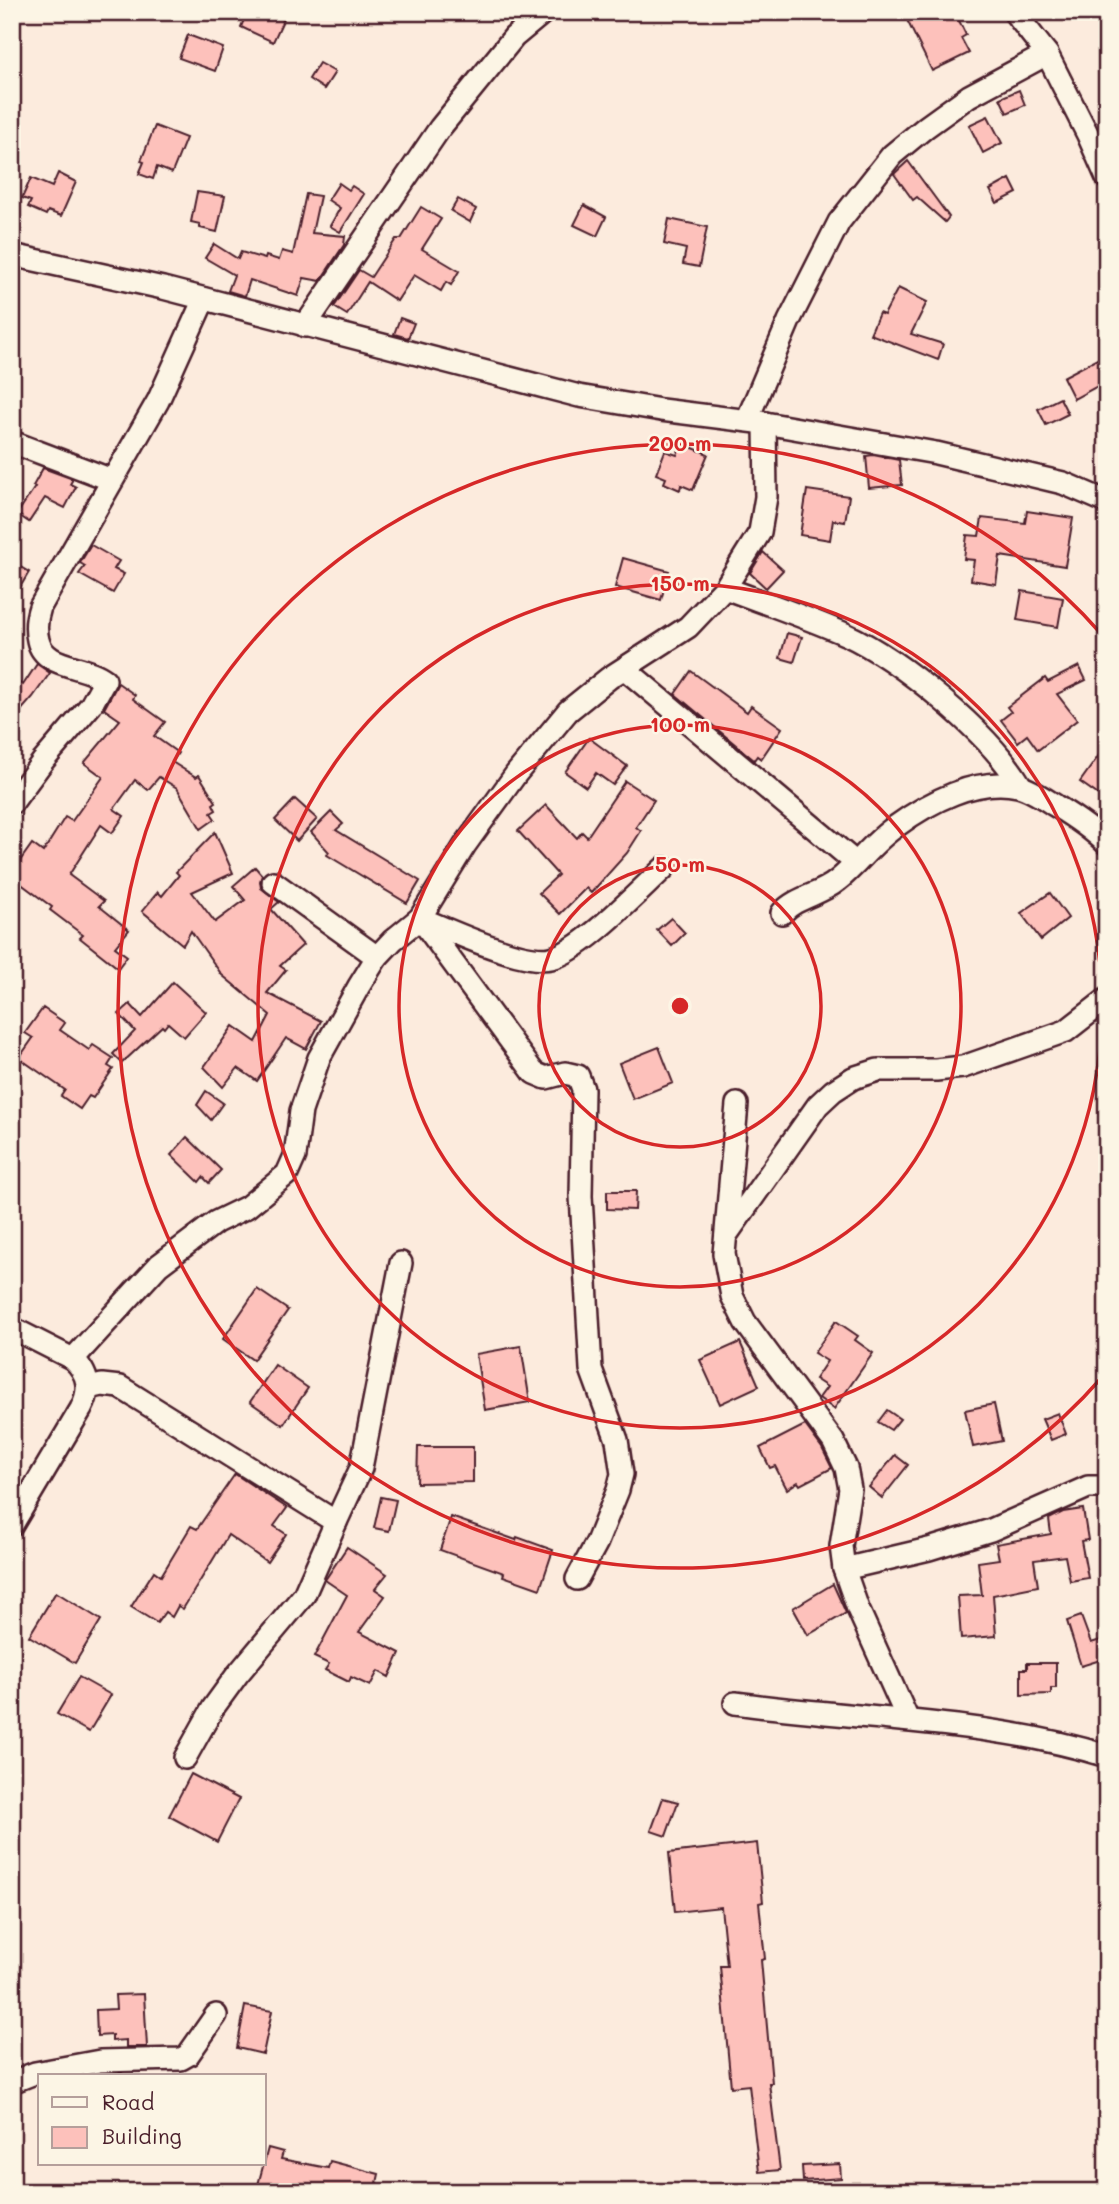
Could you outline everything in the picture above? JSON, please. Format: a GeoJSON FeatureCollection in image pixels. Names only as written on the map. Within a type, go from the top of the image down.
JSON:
{"type":"FeatureCollection","features":[{"type":"Feature","properties":{"kind":"street"},"geometry":{"type":"LineString","coordinates":[[305,326],[440,128],[513,37],[544,12]]}},
{"type":"Feature","properties":{"kind":"street"},"geometry":{"type":"LineString","coordinates":[[1014,12],[1047,54],[1107,178]]}},
{"type":"Feature","properties":{"kind":"street"},"geometry":{"type":"LineString","coordinates":[[73,1359],[159,1265],[216,1222],[247,1207],[287,1174],[295,1156],[301,1111],[319,1058],[377,957],[420,918],[465,845],[516,774],[568,711],[588,694],[688,627],[725,588],[760,532],[766,497],[756,421],[789,321],[839,222],[892,155],[969,96],[1047,54]]}},
{"type":"Feature","properties":{"kind":"street"},"geometry":{"type":"LineString","coordinates":[[12,255],[204,299],[579,396],[661,410],[756,421],[936,453],[1063,483],[1107,502]]}},
{"type":"Feature","properties":{"kind":"street"},"geometry":{"type":"LineString","coordinates":[[12,803],[43,761],[91,705],[105,680],[94,671],[74,668],[49,658],[39,648],[36,629],[40,607],[158,401],[204,299]]}},
{"type":"Feature","properties":{"kind":"street"},"geometry":{"type":"LineString","coordinates":[[12,442],[112,480]]}},
{"type":"Feature","properties":{"kind":"street"},"geometry":{"type":"LineString","coordinates":[[725,588],[847,635],[890,661],[920,682],[977,730],[1011,768],[1021,786]]}},
{"type":"Feature","properties":{"kind":"street"},"geometry":{"type":"LineString","coordinates":[[625,669],[856,863]]}},
{"type":"Feature","properties":{"kind":"street"},"geometry":{"type":"LineString","coordinates":[[782,913],[789,905],[835,883],[894,827],[922,809],[982,785],[1021,786],[1075,818],[1107,844]]}},
{"type":"Feature","properties":{"kind":"street"},"geometry":{"type":"LineString","coordinates":[[420,918],[509,952],[542,959],[554,958],[582,942],[664,868]]}},
{"type":"Feature","properties":{"kind":"street"},"geometry":{"type":"LineString","coordinates":[[273,882],[377,957]]}},
{"type":"Feature","properties":{"kind":"street"},"geometry":{"type":"LineString","coordinates":[[420,918],[534,1073],[546,1078],[571,1073],[578,1076],[583,1089],[581,1196],[591,1369],[617,1440],[622,1474],[597,1542],[577,1579]]}},
{"type":"Feature","properties":{"kind":"street"},"geometry":{"type":"LineString","coordinates":[[725,1236],[818,1105],[853,1078],[878,1070],[963,1067],[1066,1031],[1107,999]]}},
{"type":"Feature","properties":{"kind":"street"},"geometry":{"type":"LineString","coordinates":[[737,1104],[724,1254],[732,1296],[745,1322],[833,1441],[846,1468],[850,1489],[841,1546],[844,1569],[858,1609],[908,1720]]}},
{"type":"Feature","properties":{"kind":"street"},"geometry":{"type":"LineString","coordinates":[[185,1758],[237,1675],[304,1595],[361,1468],[401,1263]]}},
{"type":"Feature","properties":{"kind":"street"},"geometry":{"type":"LineString","coordinates":[[12,1328],[73,1359],[87,1377],[88,1388],[81,1409],[12,1525]]}},
{"type":"Feature","properties":{"kind":"street"},"geometry":{"type":"LineString","coordinates":[[88,1388],[102,1385],[120,1387],[335,1522]]}},
{"type":"Feature","properties":{"kind":"street"},"geometry":{"type":"LineString","coordinates":[[844,1569],[979,1534],[1088,1487],[1107,1487]]}},
{"type":"Feature","properties":{"kind":"street"},"geometry":{"type":"LineString","coordinates":[[735,1703],[791,1711],[908,1720],[1029,1737],[1107,1756]]}},
{"type":"Feature","properties":{"kind":"street"},"geometry":{"type":"LineString","coordinates":[[12,2082],[35,2073],[100,2060],[181,2059],[188,2055],[216,2015]]}},
{"type":"Feature","properties":{"kind":"building"},"geometry":{"type":"Polygon","coordinates":[[[247,12],[276,12],[285,16],[273,42],[241,27],[247,12]]]}},
{"type":"Feature","properties":{"kind":"building"},"geometry":{"type":"Polygon","coordinates":[[[918,12],[938,12],[941,18],[955,12],[966,35],[961,38],[969,53],[932,71],[906,18],[918,12]]]}},
{"type":"Feature","properties":{"kind":"building"},"geometry":{"type":"Polygon","coordinates":[[[188,35],[223,48],[215,71],[179,58],[188,35]]]}},
{"type":"Feature","properties":{"kind":"building"},"geometry":{"type":"Polygon","coordinates":[[[319,63],[335,72],[324,89],[309,79],[319,63]]]}},
{"type":"Feature","properties":{"kind":"building"},"geometry":{"type":"Polygon","coordinates":[[[1019,90],[1025,105],[1007,113],[1000,98],[1019,90]]]}},
{"type":"Feature","properties":{"kind":"building"},"geometry":{"type":"Polygon","coordinates":[[[988,116],[1002,143],[983,153],[969,125],[988,116]]]}},
{"type":"Feature","properties":{"kind":"building"},"geometry":{"type":"Polygon","coordinates":[[[155,126],[186,138],[172,173],[157,167],[153,179],[139,174],[144,162],[141,161],[155,126]]]}},
{"type":"Feature","properties":{"kind":"building"},"geometry":{"type":"Polygon","coordinates":[[[908,161],[949,217],[945,222],[917,197],[913,200],[894,174],[908,161]]]}},
{"type":"Feature","properties":{"kind":"building"},"geometry":{"type":"Polygon","coordinates":[[[58,173],[76,182],[61,216],[48,211],[46,215],[28,207],[31,201],[22,198],[31,178],[52,187],[58,173]]]}},
{"type":"Feature","properties":{"kind":"building"},"geometry":{"type":"Polygon","coordinates":[[[1010,179],[1017,193],[997,203],[990,190],[1010,179]]]}},
{"type":"Feature","properties":{"kind":"building"},"geometry":{"type":"Polygon","coordinates":[[[339,183],[349,190],[352,186],[364,194],[340,232],[330,226],[340,208],[328,200],[339,183]]]}},
{"type":"Feature","properties":{"kind":"building"},"geometry":{"type":"Polygon","coordinates":[[[197,192],[225,196],[217,232],[200,228],[200,224],[191,222],[197,192]]]}},
{"type":"Feature","properties":{"kind":"building"},"geometry":{"type":"Polygon","coordinates":[[[306,194],[320,196],[312,233],[345,236],[344,245],[320,281],[304,278],[298,296],[250,280],[245,296],[228,291],[234,275],[205,258],[214,244],[238,259],[241,252],[279,260],[282,251],[293,254],[306,194]]]}},
{"type":"Feature","properties":{"kind":"building"},"geometry":{"type":"Polygon","coordinates":[[[458,199],[476,209],[470,222],[451,211],[458,199]]]}},
{"type":"Feature","properties":{"kind":"building"},"geometry":{"type":"Polygon","coordinates":[[[584,205],[606,217],[597,236],[574,225],[584,205]]]}},
{"type":"Feature","properties":{"kind":"building"},"geometry":{"type":"Polygon","coordinates":[[[421,207],[441,219],[422,249],[459,271],[451,285],[446,282],[441,291],[414,275],[397,301],[368,282],[347,315],[334,307],[359,270],[371,277],[396,239],[401,239],[421,207]]]}},
{"type":"Feature","properties":{"kind":"building"},"geometry":{"type":"Polygon","coordinates":[[[669,219],[707,227],[699,267],[683,264],[686,249],[664,244],[669,219]]]}},
{"type":"Feature","properties":{"kind":"building"},"geometry":{"type":"Polygon","coordinates":[[[898,288],[927,302],[911,334],[943,344],[938,360],[870,334],[879,313],[884,315],[898,288]]]}},
{"type":"Feature","properties":{"kind":"building"},"geometry":{"type":"Polygon","coordinates":[[[400,318],[414,323],[408,338],[394,334],[400,318]]]}},
{"type":"Feature","properties":{"kind":"building"},"geometry":{"type":"Polygon","coordinates":[[[1107,354],[1107,381],[1074,399],[1063,377],[1107,354]]]}},
{"type":"Feature","properties":{"kind":"building"},"geometry":{"type":"Polygon","coordinates":[[[1060,398],[1068,414],[1046,425],[1038,409],[1060,398]]]}},
{"type":"Feature","properties":{"kind":"building"},"geometry":{"type":"Polygon","coordinates":[[[688,446],[708,454],[693,490],[681,485],[680,490],[664,483],[666,478],[656,474],[665,451],[677,455],[680,447],[687,450],[688,446]]]}},
{"type":"Feature","properties":{"kind":"building"},"geometry":{"type":"Polygon","coordinates":[[[866,456],[899,460],[902,485],[869,488],[866,456]]]}},
{"type":"Feature","properties":{"kind":"building"},"geometry":{"type":"Polygon","coordinates":[[[43,468],[73,479],[70,484],[76,487],[65,508],[45,498],[29,522],[17,514],[35,487],[33,486],[43,468]]]}},
{"type":"Feature","properties":{"kind":"building"},"geometry":{"type":"Polygon","coordinates":[[[807,490],[849,496],[845,522],[833,520],[830,540],[800,535],[807,490]]]}},
{"type":"Feature","properties":{"kind":"building"},"geometry":{"type":"Polygon","coordinates":[[[1027,511],[1073,518],[1065,566],[1000,556],[996,584],[971,580],[974,560],[964,559],[967,535],[979,536],[982,518],[1025,523],[1027,511]]]}},
{"type":"Feature","properties":{"kind":"building"},"geometry":{"type":"Polygon","coordinates":[[[91,545],[119,561],[114,569],[124,574],[113,593],[79,574],[85,566],[80,563],[91,545]]]}},
{"type":"Feature","properties":{"kind":"building"},"geometry":{"type":"Polygon","coordinates":[[[763,552],[783,570],[766,588],[750,573],[763,552]]]}},
{"type":"Feature","properties":{"kind":"building"},"geometry":{"type":"Polygon","coordinates":[[[623,558],[669,571],[661,600],[615,587],[623,558]]]}},
{"type":"Feature","properties":{"kind":"building"},"geometry":{"type":"Polygon","coordinates":[[[12,562],[29,572],[12,601],[12,562]]]}},
{"type":"Feature","properties":{"kind":"building"},"geometry":{"type":"Polygon","coordinates":[[[1022,591],[1063,598],[1058,627],[1017,620],[1022,591]]]}},
{"type":"Feature","properties":{"kind":"building"},"geometry":{"type":"Polygon","coordinates":[[[787,633],[802,637],[794,662],[780,658],[787,633]]]}},
{"type":"Feature","properties":{"kind":"building"},"geometry":{"type":"Polygon","coordinates":[[[37,664],[50,673],[12,721],[12,679],[23,685],[37,664]]]}},
{"type":"Feature","properties":{"kind":"building"},"geometry":{"type":"Polygon","coordinates":[[[1079,666],[1086,680],[1057,694],[1077,720],[1038,750],[1027,735],[1018,742],[1001,720],[1011,712],[1007,707],[1045,678],[1048,682],[1079,666]]]}},
{"type":"Feature","properties":{"kind":"building"},"geometry":{"type":"Polygon","coordinates":[[[691,671],[747,712],[751,706],[782,728],[761,759],[757,756],[754,760],[675,694],[691,671]]]}},
{"type":"Feature","properties":{"kind":"building"},"geometry":{"type":"Polygon","coordinates":[[[118,683],[135,695],[133,699],[165,722],[154,736],[178,753],[172,762],[196,777],[199,775],[216,802],[213,804],[216,810],[211,813],[215,819],[201,829],[177,788],[159,777],[148,790],[135,780],[114,809],[124,816],[112,833],[101,825],[69,875],[104,901],[99,906],[129,930],[115,947],[127,956],[118,968],[80,938],[83,935],[50,910],[52,907],[12,877],[12,872],[32,844],[43,852],[65,817],[72,821],[103,777],[84,763],[120,720],[104,709],[118,683]]]}},
{"type":"Feature","properties":{"kind":"building"},"geometry":{"type":"Polygon","coordinates":[[[589,738],[627,766],[613,785],[596,773],[586,787],[565,772],[589,738]]]}},
{"type":"Feature","properties":{"kind":"building"},"geometry":{"type":"Polygon","coordinates":[[[1107,744],[1107,801],[1080,782],[1107,744]]]}},
{"type":"Feature","properties":{"kind":"building"},"geometry":{"type":"Polygon","coordinates":[[[625,781],[654,800],[636,827],[641,831],[627,853],[591,893],[586,888],[560,914],[539,893],[558,875],[518,831],[546,805],[577,838],[582,832],[587,837],[625,781]]]}},
{"type":"Feature","properties":{"kind":"building"},"geometry":{"type":"Polygon","coordinates":[[[295,799],[317,819],[297,841],[275,820],[295,799]]]}},
{"type":"Feature","properties":{"kind":"building"},"geometry":{"type":"Polygon","coordinates":[[[331,812],[343,824],[336,830],[420,881],[407,903],[327,855],[329,852],[311,832],[331,812]]]}},
{"type":"Feature","properties":{"kind":"building"},"geometry":{"type":"Polygon","coordinates":[[[215,832],[233,873],[192,892],[215,922],[245,900],[233,886],[255,867],[262,875],[261,888],[279,902],[271,909],[303,945],[280,966],[286,970],[267,993],[321,1021],[306,1049],[286,1038],[257,1081],[238,1068],[223,1087],[204,1067],[233,1026],[256,1042],[270,1015],[222,975],[191,931],[183,945],[142,911],[158,892],[162,896],[179,875],[176,872],[215,832]]]}},
{"type":"Feature","properties":{"kind":"building"},"geometry":{"type":"Polygon","coordinates":[[[1050,893],[1068,918],[1041,940],[1021,913],[1050,893]]]}},
{"type":"Feature","properties":{"kind":"building"},"geometry":{"type":"Polygon","coordinates":[[[671,918],[685,933],[672,946],[657,930],[671,918]]]}},
{"type":"Feature","properties":{"kind":"building"},"geometry":{"type":"Polygon","coordinates":[[[173,982],[206,1012],[184,1037],[168,1023],[164,1028],[162,1026],[122,1063],[113,1054],[135,1031],[119,1014],[130,1004],[142,1017],[173,982]]]}},
{"type":"Feature","properties":{"kind":"building"},"geometry":{"type":"Polygon","coordinates":[[[43,1008],[65,1023],[60,1030],[89,1050],[93,1045],[113,1058],[108,1066],[113,1069],[93,1098],[89,1096],[80,1109],[61,1096],[65,1090],[19,1058],[33,1038],[25,1033],[43,1008]]]}},
{"type":"Feature","properties":{"kind":"building"},"geometry":{"type":"Polygon","coordinates":[[[659,1047],[673,1083],[633,1099],[619,1063],[659,1047]]]}},
{"type":"Feature","properties":{"kind":"building"},"geometry":{"type":"Polygon","coordinates":[[[206,1091],[223,1103],[211,1120],[197,1105],[206,1091]]]}},
{"type":"Feature","properties":{"kind":"building"},"geometry":{"type":"Polygon","coordinates":[[[187,1137],[221,1170],[209,1183],[203,1177],[199,1182],[171,1155],[187,1137]]]}},
{"type":"Feature","properties":{"kind":"building"},"geometry":{"type":"Polygon","coordinates":[[[607,1191],[636,1191],[635,1210],[607,1209],[607,1191]]]}},
{"type":"Feature","properties":{"kind":"building"},"geometry":{"type":"Polygon","coordinates":[[[257,1289],[288,1310],[253,1360],[223,1339],[257,1289]]]}},
{"type":"Feature","properties":{"kind":"building"},"geometry":{"type":"Polygon","coordinates":[[[836,1321],[858,1336],[855,1340],[873,1353],[834,1409],[819,1398],[827,1387],[815,1379],[827,1361],[814,1353],[836,1321]]]}},
{"type":"Feature","properties":{"kind":"building"},"geometry":{"type":"Polygon","coordinates":[[[740,1342],[759,1386],[720,1404],[700,1360],[740,1342]]]}},
{"type":"Feature","properties":{"kind":"building"},"geometry":{"type":"Polygon","coordinates":[[[521,1346],[530,1402],[485,1410],[476,1354],[521,1346]]]}},
{"type":"Feature","properties":{"kind":"building"},"geometry":{"type":"Polygon","coordinates":[[[275,1365],[308,1388],[283,1425],[250,1402],[275,1365]]]}},
{"type":"Feature","properties":{"kind":"building"},"geometry":{"type":"Polygon","coordinates":[[[994,1404],[1002,1441],[973,1447],[965,1410],[994,1404]]]}},
{"type":"Feature","properties":{"kind":"building"},"geometry":{"type":"Polygon","coordinates":[[[887,1410],[900,1419],[891,1430],[878,1422],[887,1410]]]}},
{"type":"Feature","properties":{"kind":"building"},"geometry":{"type":"Polygon","coordinates":[[[1058,1413],[1066,1434],[1051,1440],[1042,1419],[1058,1413]]]}},
{"type":"Feature","properties":{"kind":"building"},"geometry":{"type":"Polygon","coordinates":[[[805,1425],[822,1448],[832,1468],[787,1489],[775,1466],[770,1468],[760,1448],[805,1425]]]}},
{"type":"Feature","properties":{"kind":"building"},"geometry":{"type":"Polygon","coordinates":[[[418,1447],[473,1447],[473,1482],[417,1483],[418,1447]]]}},
{"type":"Feature","properties":{"kind":"building"},"geometry":{"type":"Polygon","coordinates":[[[895,1455],[908,1465],[882,1498],[869,1487],[895,1455]]]}},
{"type":"Feature","properties":{"kind":"building"},"geometry":{"type":"Polygon","coordinates":[[[235,1474],[287,1508],[274,1526],[286,1534],[267,1562],[228,1535],[183,1609],[178,1606],[172,1617],[165,1612],[157,1623],[131,1607],[154,1571],[161,1576],[191,1526],[197,1529],[235,1474]]]}},
{"type":"Feature","properties":{"kind":"building"},"geometry":{"type":"Polygon","coordinates":[[[381,1497],[396,1500],[389,1531],[374,1528],[381,1497]]]}},
{"type":"Feature","properties":{"kind":"building"},"geometry":{"type":"Polygon","coordinates":[[[1083,1509],[1088,1540],[1081,1541],[1088,1578],[1070,1581],[1065,1556],[1034,1560],[1038,1586],[993,1595],[996,1636],[961,1639],[958,1596],[982,1595],[978,1562],[999,1559],[996,1544],[1051,1534],[1049,1519],[1063,1512],[1083,1509]]]}},
{"type":"Feature","properties":{"kind":"building"},"geometry":{"type":"Polygon","coordinates":[[[451,1517],[553,1550],[540,1589],[440,1550],[451,1517]]]}},
{"type":"Feature","properties":{"kind":"building"},"geometry":{"type":"Polygon","coordinates":[[[347,1547],[387,1574],[375,1589],[385,1596],[359,1632],[400,1653],[389,1677],[378,1671],[370,1686],[351,1677],[349,1682],[325,1670],[329,1664],[314,1657],[347,1595],[325,1580],[347,1547]]]}},
{"type":"Feature","properties":{"kind":"building"},"geometry":{"type":"Polygon","coordinates":[[[833,1584],[846,1613],[808,1635],[793,1608],[833,1584]]]}},
{"type":"Feature","properties":{"kind":"building"},"geometry":{"type":"Polygon","coordinates":[[[56,1592],[101,1620],[75,1663],[29,1636],[56,1592]]]}},
{"type":"Feature","properties":{"kind":"building"},"geometry":{"type":"Polygon","coordinates":[[[1081,1616],[1091,1643],[1107,1638],[1107,1658],[1081,1666],[1067,1621],[1081,1616]]]}},
{"type":"Feature","properties":{"kind":"building"},"geometry":{"type":"Polygon","coordinates":[[[1027,1663],[1056,1663],[1056,1688],[1051,1688],[1051,1694],[1021,1695],[1021,1669],[1027,1669],[1027,1663]]]}},
{"type":"Feature","properties":{"kind":"building"},"geometry":{"type":"Polygon","coordinates":[[[79,1677],[111,1695],[89,1732],[57,1714],[79,1677]]]}},
{"type":"Feature","properties":{"kind":"building"},"geometry":{"type":"Polygon","coordinates":[[[191,1774],[239,1799],[217,1842],[169,1816],[191,1774]]]}},
{"type":"Feature","properties":{"kind":"building"},"geometry":{"type":"Polygon","coordinates":[[[663,1798],[678,1802],[666,1836],[651,1831],[663,1798]]]}},
{"type":"Feature","properties":{"kind":"building"},"geometry":{"type":"Polygon","coordinates":[[[757,1843],[763,1902],[759,1903],[765,1959],[761,1960],[772,2083],[769,2083],[780,2170],[759,2172],[749,2085],[731,2087],[720,1966],[727,1966],[721,1907],[675,1912],[669,1853],[757,1843]]]}},
{"type":"Feature","properties":{"kind":"building"},"geometry":{"type":"Polygon","coordinates":[[[144,1994],[147,2047],[126,2047],[126,2040],[112,2041],[112,2035],[97,2036],[96,2010],[116,2009],[115,1995],[144,1994]]]}},
{"type":"Feature","properties":{"kind":"building"},"geometry":{"type":"Polygon","coordinates":[[[245,2006],[272,2011],[263,2054],[237,2048],[245,2006]]]}},
{"type":"Feature","properties":{"kind":"building"},"geometry":{"type":"Polygon","coordinates":[[[268,2148],[283,2152],[281,2159],[328,2168],[330,2161],[379,2174],[375,2192],[256,2192],[263,2166],[266,2166],[268,2148]]]}},
{"type":"Feature","properties":{"kind":"building"},"geometry":{"type":"Polygon","coordinates":[[[840,2164],[841,2178],[803,2181],[802,2166],[840,2164]]]}}]}
